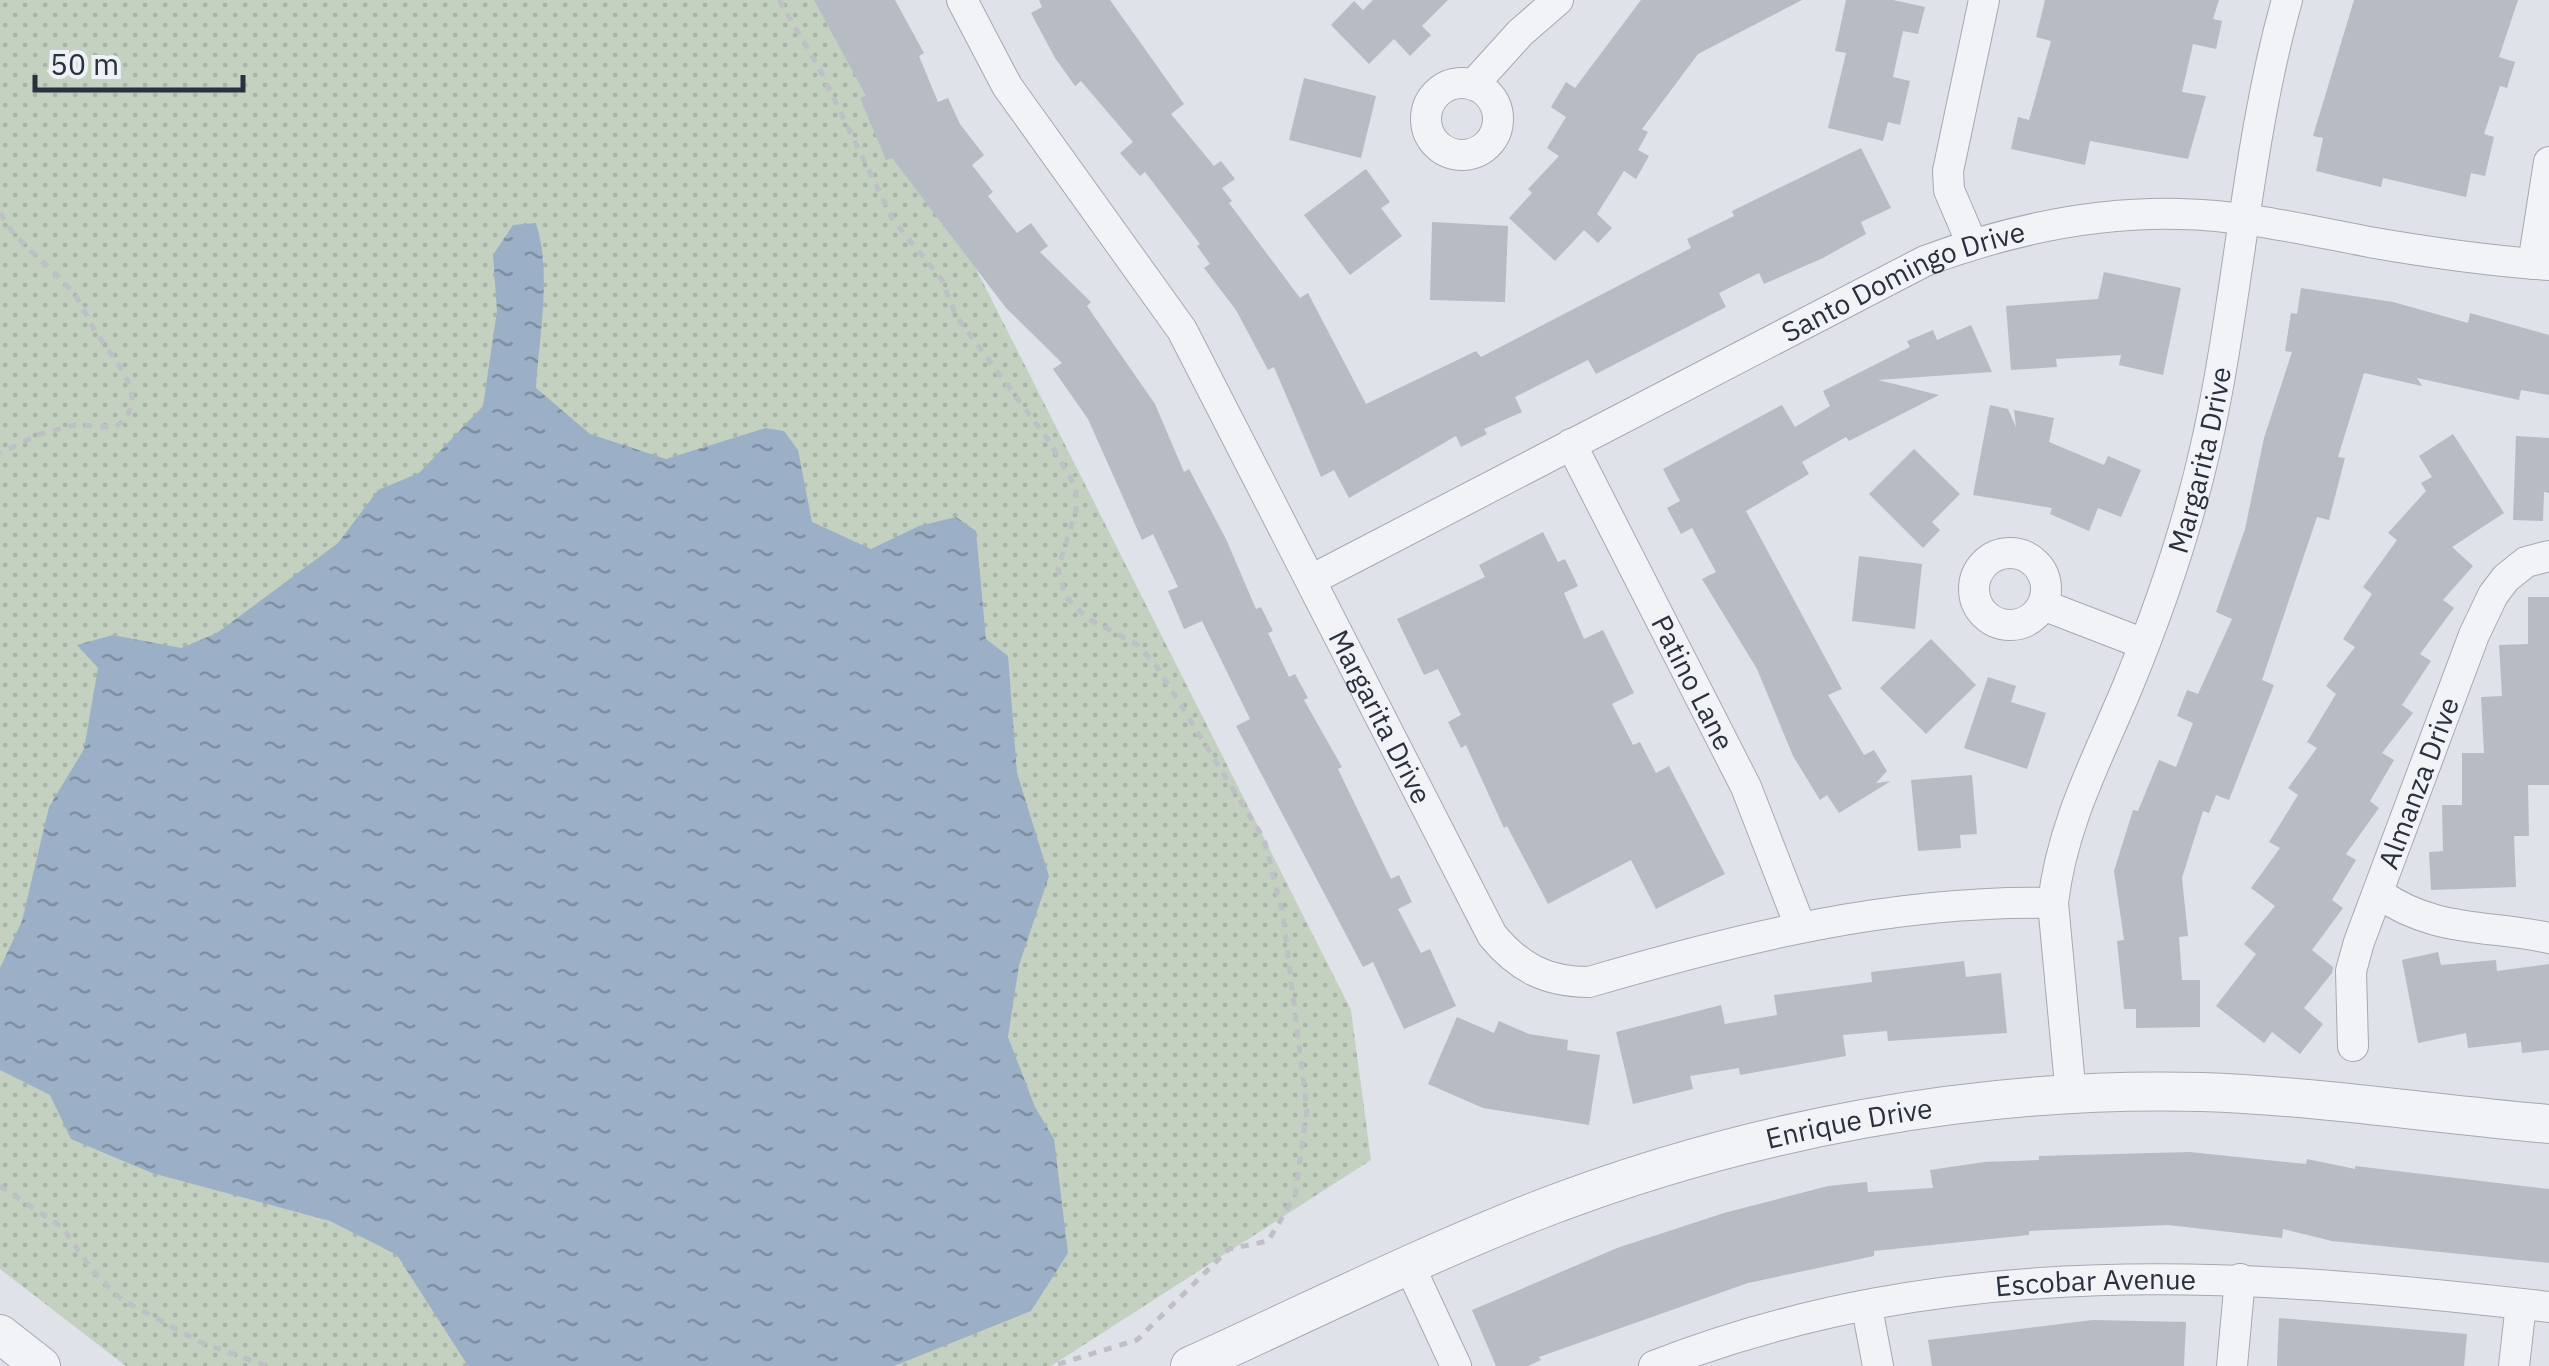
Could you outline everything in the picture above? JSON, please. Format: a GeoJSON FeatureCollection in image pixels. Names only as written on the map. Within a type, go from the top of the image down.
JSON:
{"type":"FeatureCollection","features":[{"type":"Feature","properties":{"kind":"street","name":"Margarita Drive"},"geometry":{"type":"LineString","coordinates":[[962,0],[1007,86],[1182,330],[1313,579],[1492,935],[1510,957],[1562,982],[1589,982],[1800,926],[1923,908],[2053,902]]}},
{"type":"Feature","properties":{"kind":"street"},"geometry":{"type":"LineString","coordinates":[[1474,85],[1520,33],[1558,0]]}},
{"type":"Feature","properties":{"kind":"street"},"geometry":{"type":"LineString","coordinates":[[1972,244],[1950,190],[1948,171],[1984,0]]}},
{"type":"Feature","properties":{"kind":"street","name":"Margarita Drive"},"geometry":{"type":"LineString","coordinates":[[2071,1096],[2053,902],[2066,828],[2144,644],[2190,508],[2209,436],[2236,300],[2264,98],[2287,0]]}},
{"type":"Feature","properties":{"kind":"street"},"geometry":{"type":"LineString","coordinates":[[2541,264],[2549,162]]}},
{"type":"Feature","properties":{"kind":"street","name":"Santo Domingo Drive"},"geometry":{"type":"LineString","coordinates":[[1313,579],[1925,261],[2040,226],[2178,214],[2245,218],[2469,258],[2541,264]]}},
{"type":"Feature","properties":{"kind":"street","name":"Patino Lane"},"geometry":{"type":"LineString","coordinates":[[1571,444],[1746,787],[1800,926]]}},
{"type":"Feature","properties":{"kind":"street","name":"Almanza Drive"},"geometry":{"type":"LineString","coordinates":[[2353,1046],[2351,971],[2474,635],[2493,595],[2506,578],[2526,562],[2549,556]]}},
{"type":"Feature","properties":{"kind":"street"},"geometry":{"type":"LineString","coordinates":[[2042,605],[2144,644]]}},
{"type":"Feature","properties":{"kind":"street"},"geometry":{"type":"LineString","coordinates":[[2380,894],[2404,912],[2432,923],[2549,938]]}},
{"type":"Feature","properties":{"kind":"street","name":"Enrique Drive"},"geometry":{"type":"LineString","coordinates":[[1190,1366],[1538,1210],[1749,1145],[1926,1110],[2071,1096],[2202,1092],[2549,1124]]}},
{"type":"Feature","properties":{"kind":"street"},"geometry":{"type":"LineString","coordinates":[[1410,1266],[1456,1366]]}},
{"type":"Feature","properties":{"kind":"street","name":"Escobar Avenue"},"geometry":{"type":"LineString","coordinates":[[1654,1366],[1759,1333],[1867,1308],[2024,1282],[2142,1276],[2240,1279],[2535,1305]]}},
{"type":"Feature","properties":{"kind":"street"},"geometry":{"type":"LineString","coordinates":[[2232,1366],[2240,1279]]}},
{"type":"Feature","properties":{"kind":"street"},"geometry":{"type":"LineString","coordinates":[[2514,1366],[2535,1305]]}},
{"type":"Feature","properties":{"kind":"street"},"geometry":{"type":"LineString","coordinates":[[1867,1308],[1878,1366]]}},
{"type":"Feature","properties":{"kind":"street"},"geometry":{"type":"LineString","coordinates":[[0,1334],[41,1366]]}},
{"type":"Feature","properties":{"kind":"path"},"geometry":{"type":"LineString","coordinates":[[779,0],[819,68],[866,172],[893,220],[942,280],[956,316],[1049,440],[1076,488],[1076,511],[1058,568],[1065,596],[1087,618],[1138,645],[1157,667],[1249,808],[1274,874],[1304,1066],[1307,1110],[1303,1162],[1290,1212],[1268,1241],[1229,1249],[1137,1340],[1052,1366]]}},
{"type":"Feature","properties":{"kind":"path"},"geometry":{"type":"LineString","coordinates":[[0,213],[28,252],[76,297],[123,370],[133,396],[128,415],[115,427],[75,425],[40,434],[0,453]]}},
{"type":"Feature","properties":{"kind":"path"},"geometry":{"type":"LineString","coordinates":[[0,1186],[62,1227],[92,1270],[121,1299],[200,1342],[267,1366]]}},
{"type":"Feature","properties":{"kind":"green space"},"geometry":{"type":"Polygon","coordinates":[[[0,0],[840,0],[1351,1010],[1371,1160],[1051,1366],[126,1366],[0,1269],[0,0]]]}},
{"type":"Feature","properties":{"kind":"water"},"geometry":{"type":"Polygon","coordinates":[[[536,223],[544,284],[536,388],[590,434],[666,459],[766,428],[784,431],[798,450],[812,522],[871,549],[919,526],[956,517],[976,531],[986,639],[1008,656],[1017,773],[1049,876],[1019,965],[1008,1037],[1035,1107],[1054,1139],[1068,1253],[1031,1311],[894,1366],[468,1366],[397,1255],[330,1221],[152,1173],[71,1139],[50,1095],[0,1070],[0,968],[22,921],[49,807],[84,749],[98,668],[77,645],[113,635],[181,648],[217,633],[338,543],[378,490],[419,473],[483,406],[497,311],[493,255],[513,225],[536,223]]]}},
{"type":"Feature","properties":{"kind":"building"},"geometry":{"type":"Polygon","coordinates":[[[814,0],[895,0],[924,53],[919,56],[938,102],[948,98],[960,124],[984,155],[972,165],[993,192],[988,196],[1017,233],[1031,223],[1048,246],[1040,252],[1091,302],[1087,306],[1155,404],[1184,472],[1189,469],[1226,539],[1256,609],[1261,607],[1273,631],[1268,633],[1289,677],[1295,674],[1308,698],[1304,700],[1342,767],[1338,769],[1391,879],[1399,875],[1412,902],[1398,909],[1421,953],[1430,949],[1456,1006],[1404,1029],[1373,962],[1363,967],[1236,726],[1250,719],[1202,621],[1184,629],[1168,591],[1178,587],[1153,534],[1142,540],[1088,419],[1053,369],[1062,363],[1006,308],[892,158],[886,160],[860,98],[866,96],[814,0]]]}},
{"type":"Feature","properties":{"kind":"building"},"geometry":{"type":"Polygon","coordinates":[[[1039,0],[1110,0],[1184,104],[1171,114],[1214,166],[1221,161],[1235,179],[1222,188],[1232,201],[1229,203],[1300,298],[1308,293],[1366,404],[1476,351],[1481,357],[1691,248],[1687,239],[1734,216],[1732,211],[1861,148],[1891,208],[1861,222],[1866,234],[1823,258],[1764,284],[1759,273],[1719,293],[1726,307],[1596,374],[1588,360],[1515,397],[1522,412],[1484,429],[1487,434],[1461,447],[1456,436],[1349,498],[1334,470],[1321,477],[1274,367],[1268,370],[1236,310],[1204,268],[1210,264],[1197,246],[1200,244],[1145,172],[1140,176],[1120,153],[1133,142],[1081,81],[1075,86],[1055,58],[1031,13],[1042,7],[1039,0]]]}},
{"type":"Feature","properties":{"kind":"building"},"geometry":{"type":"Polygon","coordinates":[[[1373,0],[1448,0],[1422,26],[1431,35],[1410,56],[1394,39],[1369,64],[1331,25],[1354,1],[1363,10],[1373,0]]]}},
{"type":"Feature","properties":{"kind":"building"},"geometry":{"type":"Polygon","coordinates":[[[1641,0],[1802,0],[1698,54],[1642,129],[1648,132],[1638,150],[1649,156],[1636,179],[1624,171],[1597,214],[1612,228],[1598,243],[1584,230],[1555,261],[1509,218],[1532,193],[1528,189],[1559,156],[1547,148],[1566,117],[1551,107],[1566,82],[1575,88],[1641,0]]]}},
{"type":"Feature","properties":{"kind":"building"},"geometry":{"type":"Polygon","coordinates":[[[1846,0],[1893,0],[1925,7],[1918,34],[1903,31],[1893,77],[1910,81],[1900,125],[1888,122],[1883,141],[1828,128],[1846,53],[1835,51],[1846,0]]]}},
{"type":"Feature","properties":{"kind":"building"},"geometry":{"type":"Polygon","coordinates":[[[2045,0],[2219,0],[2213,19],[2222,21],[2216,49],[2193,44],[2182,92],[2206,96],[2188,159],[2090,141],[2085,165],[2011,149],[2018,117],[2029,120],[2051,41],[2036,37],[2045,0]]]}},
{"type":"Feature","properties":{"kind":"building"},"geometry":{"type":"Polygon","coordinates":[[[2354,0],[2518,0],[2499,57],[2515,62],[2507,88],[2500,86],[2484,134],[2494,137],[2485,176],[2471,173],[2466,197],[2383,178],[2381,187],[2316,171],[2323,138],[2313,136],[2354,0]]]}},
{"type":"Feature","properties":{"kind":"building"},"geometry":{"type":"Polygon","coordinates":[[[1304,78],[1376,96],[1361,158],[1289,140],[1304,78]]]}},
{"type":"Feature","properties":{"kind":"building"},"geometry":{"type":"Polygon","coordinates":[[[1366,169],[1390,202],[1381,208],[1402,236],[1350,275],[1304,215],[1366,169]]]}},
{"type":"Feature","properties":{"kind":"building"},"geometry":{"type":"Polygon","coordinates":[[[1432,222],[1508,226],[1505,302],[1430,300],[1432,222]]]}},
{"type":"Feature","properties":{"kind":"building"},"geometry":{"type":"Polygon","coordinates":[[[2104,272],[2181,288],[2163,375],[2119,365],[2121,355],[2056,359],[2057,367],[2011,370],[2006,306],[2098,299],[2104,272]]]}},
{"type":"Feature","properties":{"kind":"building"},"geometry":{"type":"Polygon","coordinates":[[[2301,288],[2393,302],[2468,323],[2470,313],[2549,335],[2549,395],[2521,390],[2519,400],[2417,378],[2422,386],[2364,373],[2338,457],[2345,458],[2329,520],[2317,517],[2262,680],[2274,685],[2229,800],[2216,795],[2209,813],[2203,811],[2182,878],[2188,936],[2179,937],[2182,980],[2200,980],[2200,1027],[2136,1028],[2136,1009],[2124,1009],[2117,941],[2124,940],[2114,871],[2133,810],[2138,811],[2159,760],[2176,767],[2193,723],[2177,716],[2187,690],[2198,694],[2232,619],[2216,612],[2245,529],[2264,438],[2292,352],[2285,351],[2291,313],[2297,314],[2301,288]]]}},
{"type":"Feature","properties":{"kind":"building"},"geometry":{"type":"Polygon","coordinates":[[[1971,325],[1992,372],[1878,380],[1939,395],[1849,441],[1846,437],[1802,462],[1809,474],[1746,511],[1842,689],[1828,695],[1864,755],[1874,750],[1887,771],[1876,783],[1891,781],[1839,813],[1827,795],[1820,800],[1793,756],[1757,669],[1702,579],[1716,572],[1692,528],[1681,534],[1667,508],[1680,501],[1663,469],[1782,405],[1795,427],[1830,406],[1823,391],[1910,347],[1907,341],[1933,330],[1937,340],[1971,325]]]}},
{"type":"Feature","properties":{"kind":"building"},"geometry":{"type":"Polygon","coordinates":[[[1990,405],[2008,409],[2016,427],[2014,410],[2054,418],[2049,442],[2104,465],[2108,456],[2141,470],[2121,517],[2098,508],[2089,531],[2050,514],[2052,508],[1973,495],[1990,405]]]}},
{"type":"Feature","properties":{"kind":"building"},"geometry":{"type":"Polygon","coordinates":[[[2453,434],[2504,513],[2452,547],[2473,566],[2443,600],[2454,608],[2420,654],[2431,661],[2402,705],[2413,713],[2382,753],[2394,760],[2370,801],[2379,808],[2346,854],[2356,860],[2332,900],[2343,908],[2312,950],[2333,967],[2332,973],[2304,1008],[2323,1024],[2300,1054],[2272,1032],[2264,1043],[2216,1006],[2256,954],[2244,944],[2275,906],[2251,888],[2280,848],[2269,842],[2298,795],[2288,788],[2317,748],[2307,742],[2336,694],[2326,686],[2355,647],[2343,639],[2372,594],[2363,587],[2397,540],[2388,533],[2426,491],[2421,483],[2432,477],[2419,456],[2453,434]]]}},
{"type":"Feature","properties":{"kind":"building"},"geometry":{"type":"Polygon","coordinates":[[[2516,436],[2549,438],[2549,493],[2544,492],[2543,521],[2513,520],[2516,436]]]}},
{"type":"Feature","properties":{"kind":"building"},"geometry":{"type":"Polygon","coordinates":[[[1914,449],[1960,494],[1932,522],[1940,530],[1923,548],[1869,494],[1914,449]]]}},
{"type":"Feature","properties":{"kind":"building"},"geometry":{"type":"Polygon","coordinates":[[[1543,532],[1558,562],[1565,559],[1578,586],[1564,593],[1584,639],[1603,630],[1634,693],[1612,704],[1633,745],[1640,742],[1656,773],[1669,766],[1725,874],[1656,909],[1631,860],[1548,904],[1507,826],[1504,828],[1466,745],[1461,748],[1448,722],[1461,715],[1438,669],[1424,675],[1397,619],[1485,577],[1479,565],[1543,532]]]}},
{"type":"Feature","properties":{"kind":"building"},"geometry":{"type":"Polygon","coordinates":[[[1859,556],[1922,564],[1915,629],[1852,621],[1859,556]]]}},
{"type":"Feature","properties":{"kind":"building"},"geometry":{"type":"Polygon","coordinates":[[[2528,597],[2549,597],[2549,785],[2528,785],[2529,836],[2514,836],[2516,887],[2431,890],[2429,852],[2443,851],[2442,805],[2462,805],[2462,753],[2484,753],[2481,697],[2502,696],[2499,645],[2528,644],[2528,597]]]}},
{"type":"Feature","properties":{"kind":"building"},"geometry":{"type":"Polygon","coordinates":[[[1931,639],[1976,685],[1926,734],[1880,688],[1931,639]]]}},
{"type":"Feature","properties":{"kind":"building"},"geometry":{"type":"Polygon","coordinates":[[[1988,677],[2016,686],[2011,702],[2046,713],[2027,769],[1964,748],[1988,677]]]}},
{"type":"Feature","properties":{"kind":"building"},"geometry":{"type":"Polygon","coordinates":[[[1972,775],[1977,834],[1960,835],[1961,848],[1918,851],[1911,780],[1972,775]]]}},
{"type":"Feature","properties":{"kind":"building"},"geometry":{"type":"Polygon","coordinates":[[[2438,952],[2441,965],[2496,960],[2497,971],[2549,964],[2549,1050],[2522,1053],[2521,1042],[2468,1048],[2466,1033],[2418,1043],[2402,960],[2438,952]]]}},
{"type":"Feature","properties":{"kind":"building"},"geometry":{"type":"Polygon","coordinates":[[[1964,961],[1966,977],[2001,973],[2007,1033],[1888,1041],[1887,1031],[1843,1035],[1846,1056],[1740,1075],[1739,1068],[1690,1076],[1693,1089],[1633,1104],[1616,1032],[1721,1005],[1725,1024],[1777,1015],[1774,995],[1872,982],[1871,972],[1964,961]]]}},
{"type":"Feature","properties":{"kind":"building"},"geometry":{"type":"Polygon","coordinates":[[[1457,1017],[1494,1033],[1499,1021],[1529,1034],[1568,1040],[1567,1050],[1600,1055],[1589,1125],[1483,1108],[1428,1084],[1457,1017]]]}},
{"type":"Feature","properties":{"kind":"building"},"geometry":{"type":"Polygon","coordinates":[[[2190,1152],[2306,1164],[2307,1159],[2355,1169],[2549,1189],[2549,1263],[2332,1241],[2283,1229],[2282,1238],[2168,1225],[2029,1231],[2029,1235],[1874,1251],[1874,1256],[1748,1283],[1539,1357],[1541,1360],[1528,1366],[1496,1366],[1472,1310],[1617,1248],[1724,1213],[1828,1186],[1867,1182],[1868,1192],[1933,1188],[1930,1170],[1984,1162],[2039,1160],[2039,1156],[2190,1152]]]}},
{"type":"Feature","properties":{"kind":"building"},"geometry":{"type":"Polygon","coordinates":[[[2279,1318],[2467,1334],[2464,1366],[2277,1366],[2279,1318]]]}},
{"type":"Feature","properties":{"kind":"building"},"geometry":{"type":"Polygon","coordinates":[[[2093,1320],[2186,1322],[2184,1366],[1932,1366],[1928,1340],[2093,1320]]]}}]}
